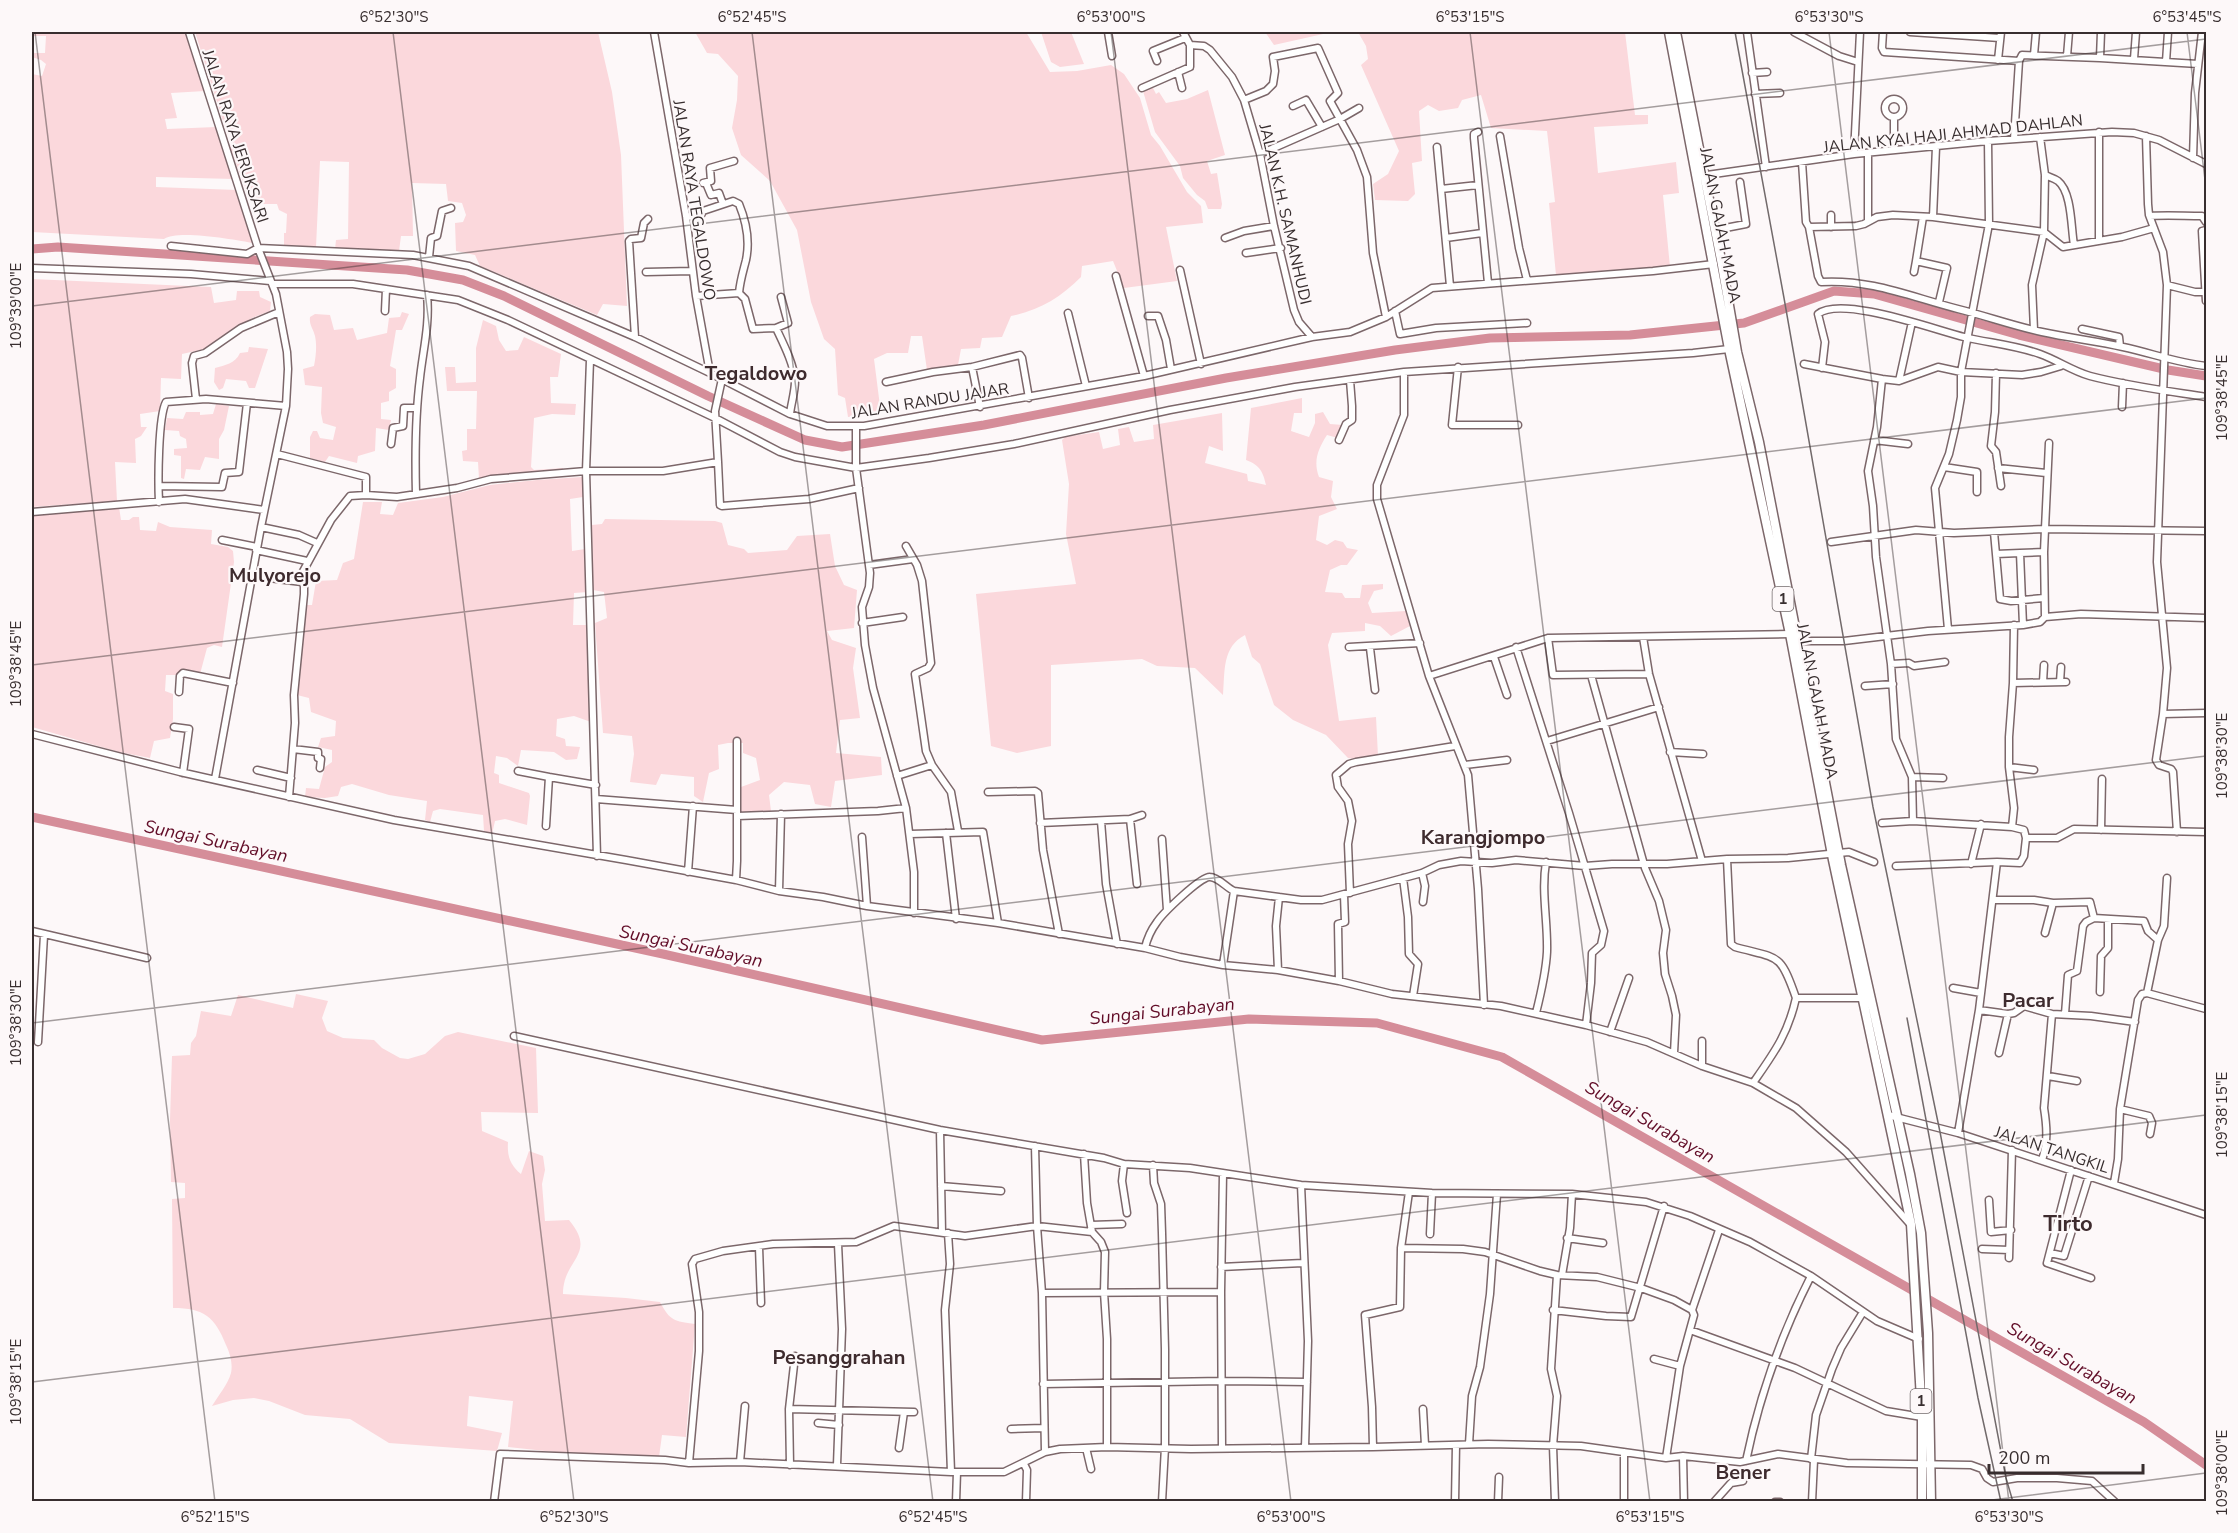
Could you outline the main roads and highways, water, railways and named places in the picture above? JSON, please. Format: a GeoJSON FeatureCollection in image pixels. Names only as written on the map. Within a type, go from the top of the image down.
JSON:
{"type":"FeatureCollection","features":[{"type":"Feature","properties":{"kind":"highway","name":"JALAN GAJAH MADA"},"geometry":{"type":"LineString","coordinates":[[1669,32],[1701,176],[1714,264],[1727,314]]}},
{"type":"Feature","properties":{"kind":"highway","name":"JALAN GAJAH MADA"},"geometry":{"type":"LineString","coordinates":[[1676,32],[1690,121]]}},
{"type":"Feature","properties":{"kind":"highway","name":"JALAN GAJAH MADA"},"geometry":{"type":"LineString","coordinates":[[1701,176],[1715,230],[1731,338],[1759,442],[1798,641],[1836,859],[1917,1234]]}},
{"type":"Feature","properties":{"kind":"highway","name":"JALAN GAJAH MADA"},"geometry":{"type":"LineString","coordinates":[[1731,338],[1730,349],[1863,998],[1892,1116],[1911,1224],[1917,1234]]}},
{"type":"Feature","properties":{"kind":"highway","name":"1"},"geometry":{"type":"LineString","coordinates":[[1917,1234],[1928,1333],[1927,1475],[1931,1502]]}},
{"type":"Feature","properties":{"kind":"highway","name":"1"},"geometry":{"type":"LineString","coordinates":[[1917,1234],[1918,1334],[1927,1463]]}},
{"type":"Feature","properties":{"kind":"highway","name":"1"},"geometry":{"type":"LineString","coordinates":[[1922,1502],[1927,1475]]}},
{"type":"Feature","properties":{"kind":"waterway"},"geometry":{"type":"LineString","coordinates":[[32,249],[58,247],[407,270],[463,280],[504,296],[708,396],[805,440],[842,447],[984,425],[1226,378],[1395,350],[1490,338],[1630,335],[1744,323],[1834,291],[1874,294],[2019,335],[2168,370],[2206,376]]}},
{"type":"Feature","properties":{"kind":"waterway","name":"Sungai Surabayan"},"geometry":{"type":"LineString","coordinates":[[32,817],[663,954],[1042,1040],[1249,1019],[1377,1023],[1502,1057],[2144,1422],[2206,1465]]}},
{"type":"Feature","properties":{"kind":"railway"},"geometry":{"type":"LineString","coordinates":[[1735,32],[1873,807],[1940,1132],[2006,1478],[2013,1502]]}},
{"type":"Feature","properties":{"kind":"railway"},"geometry":{"type":"LineString","coordinates":[[1907,1018],[1978,1398],[2001,1502]]}},
{"type":"Feature","properties":{"kind":"district","name":"Tegaldowo"},"geometry":{"type":"Point","coordinates":[756,373]}},
{"type":"Feature","properties":{"kind":"district","name":"Mulyorejo"},"geometry":{"type":"Point","coordinates":[275,575]}},
{"type":"Feature","properties":{"kind":"district","name":"Karangjompo"},"geometry":{"type":"Point","coordinates":[1483,837]}},
{"type":"Feature","properties":{"kind":"district","name":"Pacar"},"geometry":{"type":"Point","coordinates":[2028,1000]}},
{"type":"Feature","properties":{"kind":"district","name":"Tirto"},"geometry":{"type":"Point","coordinates":[2068,1223]}},
{"type":"Feature","properties":{"kind":"district","name":"Pesanggrahan"},"geometry":{"type":"Point","coordinates":[839,1357]}},
{"type":"Feature","properties":{"kind":"district","name":"Bener"},"geometry":{"type":"Point","coordinates":[1743,1472]}}]}
